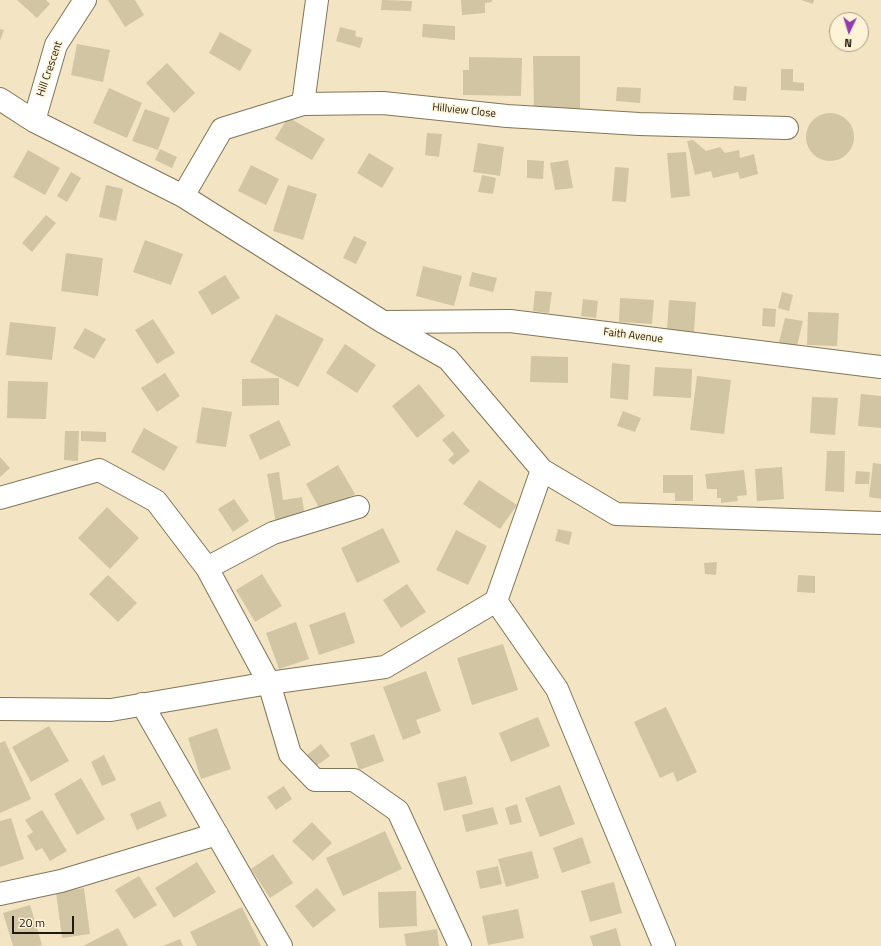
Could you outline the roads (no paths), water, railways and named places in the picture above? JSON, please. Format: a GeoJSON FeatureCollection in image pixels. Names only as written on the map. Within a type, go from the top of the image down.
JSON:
{"type":"FeatureCollection","features":[{"type":"Feature","properties":{"kind":"street","name":"Hill Crescent"},"geometry":{"type":"LineString","coordinates":[[34,121],[56,45],[85,0]]}},
{"type":"Feature","properties":{"kind":"street"},"geometry":{"type":"LineString","coordinates":[[303,104],[317,0]]}},
{"type":"Feature","properties":{"kind":"street"},"geometry":{"type":"LineString","coordinates":[[0,99],[34,121],[183,196],[383,322],[448,359],[542,470],[616,514],[881,523]]}},
{"type":"Feature","properties":{"kind":"street","name":"Hillview Close"},"geometry":{"type":"LineString","coordinates":[[183,196],[222,129],[303,104],[382,103],[507,116],[600,122],[788,128]]}},
{"type":"Feature","properties":{"kind":"street","name":"Faith Avenue"},"geometry":{"type":"LineString","coordinates":[[383,322],[510,322],[881,367]]}},
{"type":"Feature","properties":{"kind":"street"},"geometry":{"type":"LineString","coordinates":[[0,498],[99,470],[156,501],[207,568],[269,683],[290,754],[315,780],[354,780],[398,811],[460,946]]}},
{"type":"Feature","properties":{"kind":"street"},"geometry":{"type":"LineString","coordinates":[[0,709],[111,710],[269,683],[384,667],[496,601],[542,470]]}},
{"type":"Feature","properties":{"kind":"street"},"geometry":{"type":"LineString","coordinates":[[207,568],[273,533],[358,508]]}},
{"type":"Feature","properties":{"kind":"street"},"geometry":{"type":"LineString","coordinates":[[496,601],[557,689],[664,946]]}},
{"type":"Feature","properties":{"kind":"street"},"geometry":{"type":"LineString","coordinates":[[142,704],[281,946]]}},
{"type":"Feature","properties":{"kind":"street"},"geometry":{"type":"LineString","coordinates":[[0,894],[60,881],[217,834]]}}]}
